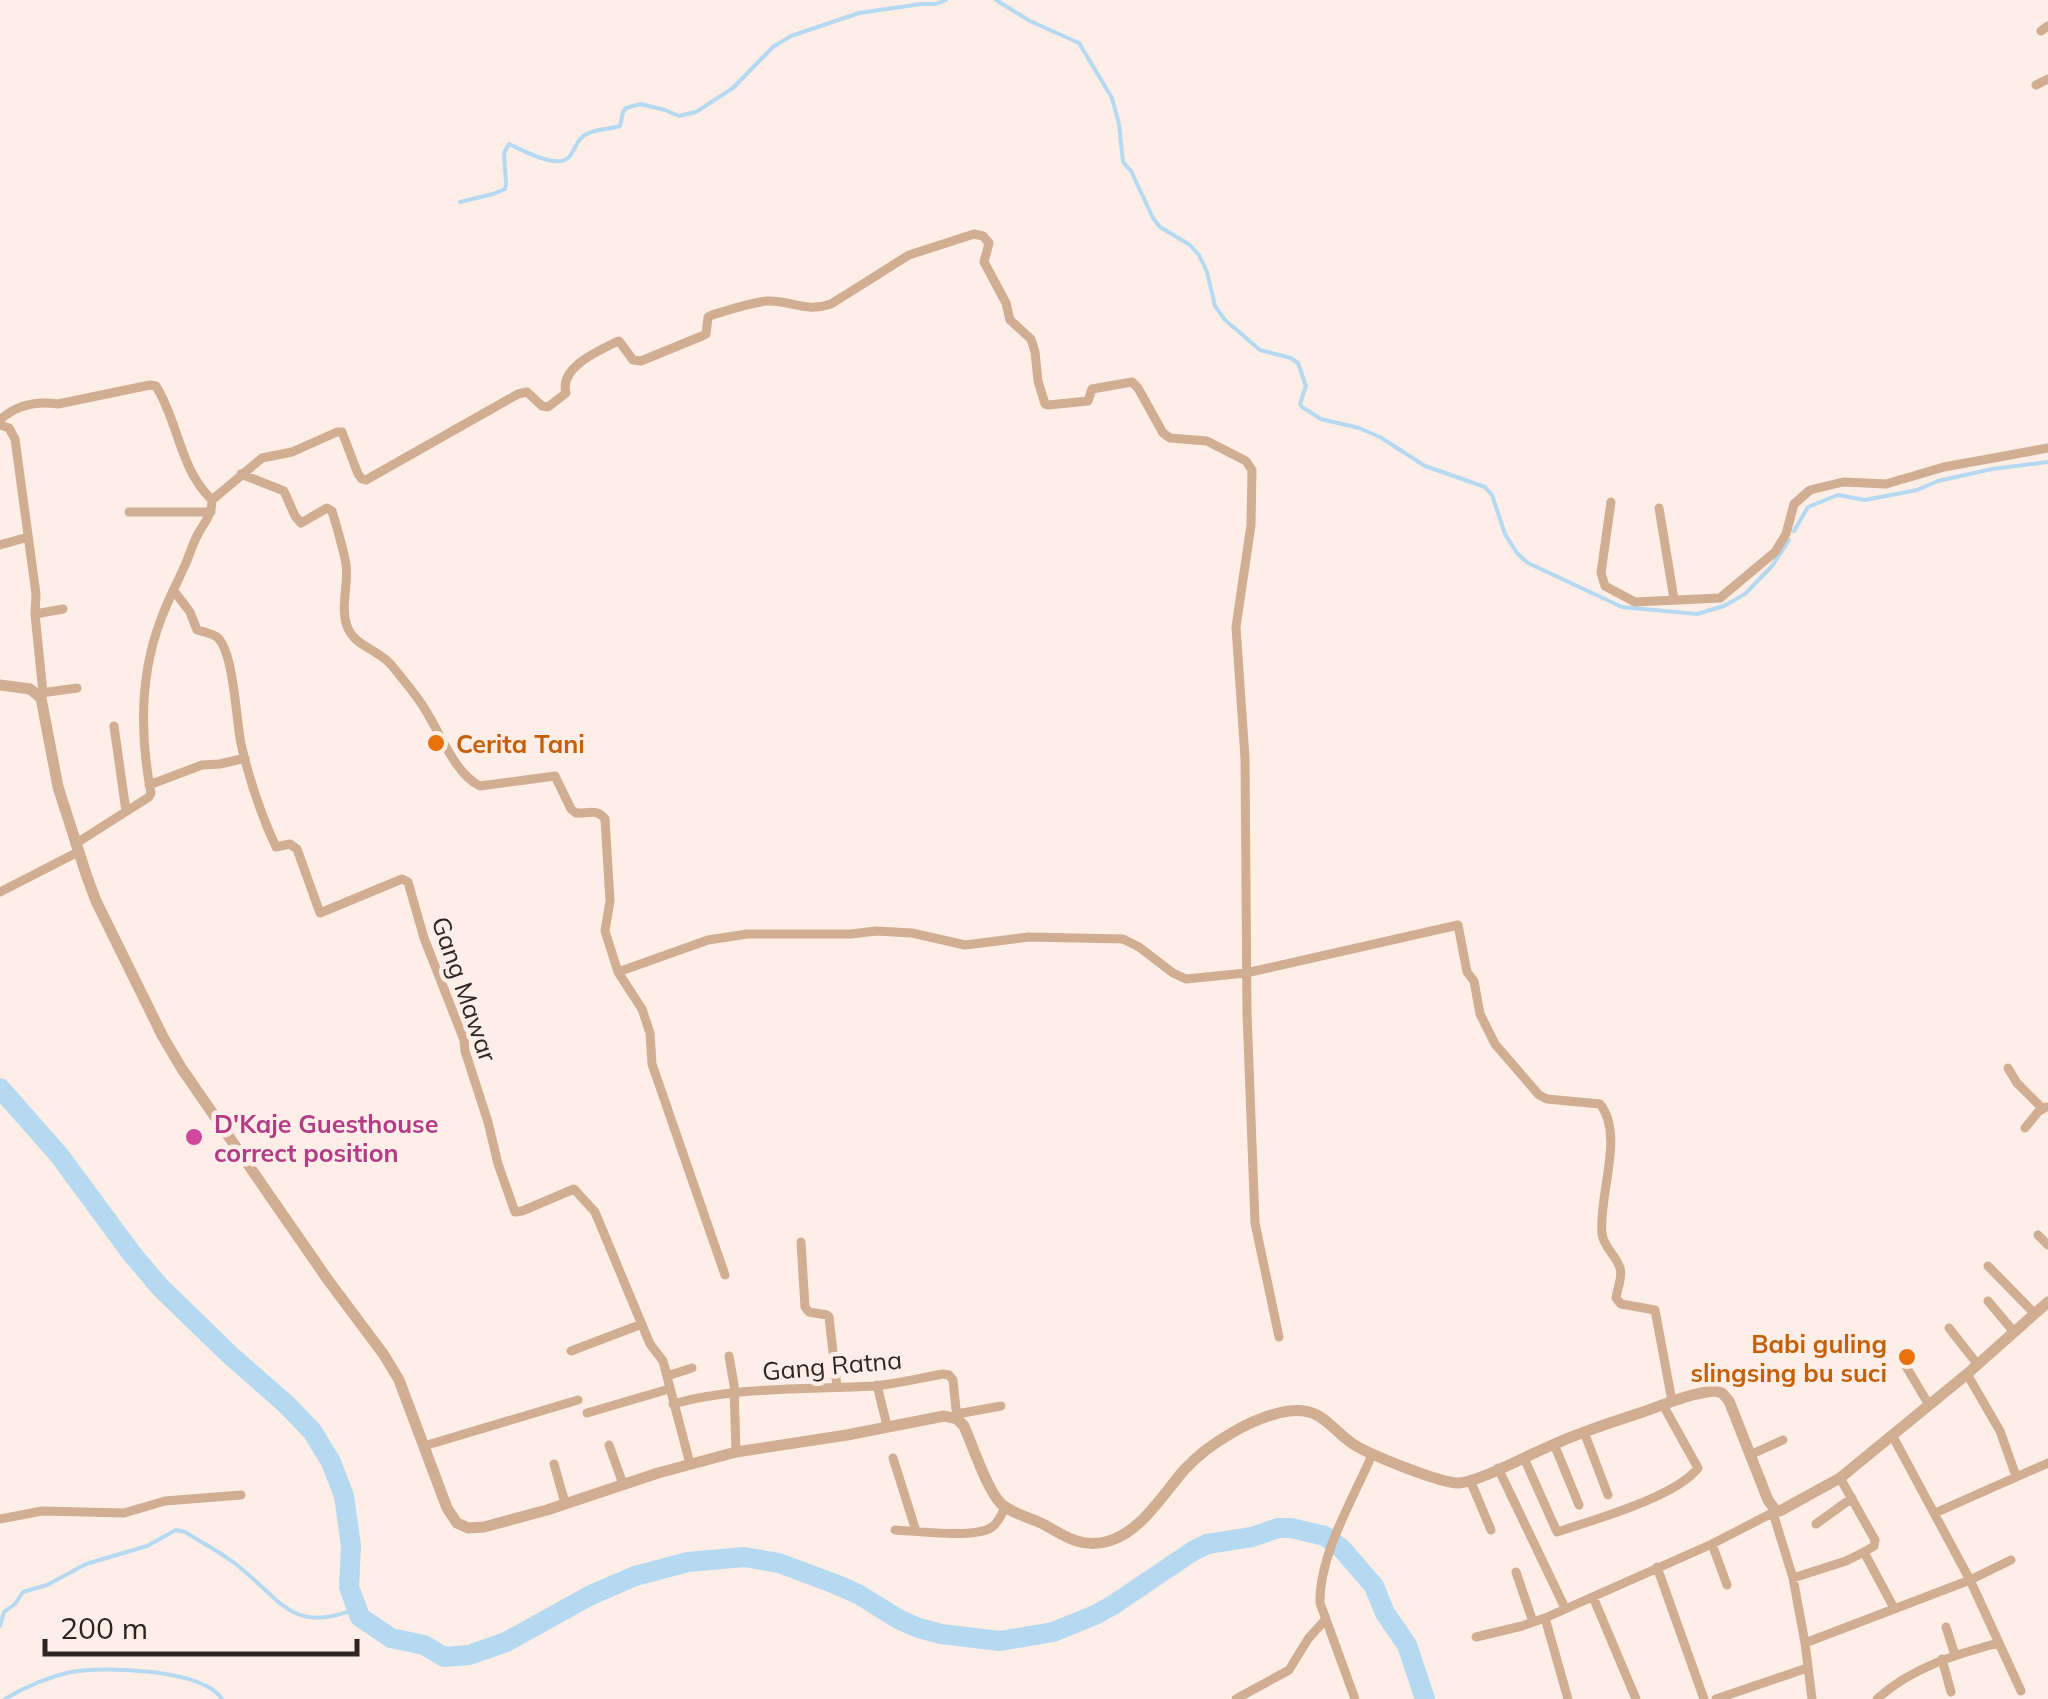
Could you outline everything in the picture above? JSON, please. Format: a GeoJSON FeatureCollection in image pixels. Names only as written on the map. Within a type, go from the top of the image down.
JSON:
{"type":"FeatureCollection","features":[{"type":"Feature","properties":{"kind":"street"},"geometry":{"type":"LineString","coordinates":[[2036,85],[2048,79]]}},
{"type":"Feature","properties":{"kind":"street"},"geometry":{"type":"LineString","coordinates":[[0,892],[77,848],[146,801],[150,793],[144,689],[162,616],[198,532],[211,512],[212,500],[262,458],[292,452],[342,432],[358,474],[362,479],[372,478],[518,394],[527,392],[544,408],[548,407],[566,393],[563,381],[574,369],[590,355],[616,342],[620,341],[633,360],[640,361],[702,336],[712,315],[770,301],[819,308],[909,255],[974,234],[983,236],[988,244],[984,262],[1006,303],[1010,320],[1031,338],[1045,404],[1088,401],[1092,389],[1132,382],[1163,434],[1207,442],[1246,461],[1252,470],[1251,526],[1236,628],[1246,758],[1246,973],[1256,1223],[1278,1337]]}},
{"type":"Feature","properties":{"kind":"street"},"geometry":{"type":"LineString","coordinates":[[212,500],[190,470],[156,386],[58,404],[34,403],[14,410],[0,422],[15,438],[36,594],[41,694],[58,787],[96,901],[173,1056],[390,1364],[447,1508],[458,1523],[468,1528],[484,1527],[736,1452],[1001,1406]]}},
{"type":"Feature","properties":{"kind":"street"},"geometry":{"type":"LineString","coordinates":[[1611,502],[1601,572],[1605,586],[1635,602],[1716,599],[1729,593],[1782,543],[1794,504],[1810,490],[1843,482],[1886,484],[1944,467],[2048,448]]}},
{"type":"Feature","properties":{"kind":"street"},"geometry":{"type":"LineString","coordinates":[[240,474],[284,491],[300,523],[328,508],[332,511],[346,562],[346,625],[364,646],[388,660],[422,704],[468,779],[480,786],[555,776],[571,809],[576,813],[602,814],[610,900],[605,931],[618,972],[642,1009],[650,1033],[652,1064],[725,1274]]}},
{"type":"Feature","properties":{"kind":"street"},"geometry":{"type":"LineString","coordinates":[[1659,508],[1674,599]]}},
{"type":"Feature","properties":{"kind":"street"},"geometry":{"type":"LineString","coordinates":[[129,512],[211,512]]}},
{"type":"Feature","properties":{"kind":"street"},"geometry":{"type":"LineString","coordinates":[[0,545],[28,537]]}},
{"type":"Feature","properties":{"kind":"street","name":"Gang Mawar"},"geometry":{"type":"LineString","coordinates":[[174,591],[190,612],[197,630],[214,634],[224,647],[245,758],[274,842],[278,848],[290,844],[297,848],[320,912],[402,879],[408,882],[424,938],[464,1040],[515,1212],[574,1189],[595,1212],[650,1344],[660,1356],[690,1464]]}},
{"type":"Feature","properties":{"kind":"street"},"geometry":{"type":"LineString","coordinates":[[34,614],[63,609]]}},
{"type":"Feature","properties":{"kind":"street"},"geometry":{"type":"LineString","coordinates":[[0,685],[30,688],[41,694],[77,688]]}},
{"type":"Feature","properties":{"kind":"street"},"geometry":{"type":"LineString","coordinates":[[114,726],[126,811]]}},
{"type":"Feature","properties":{"kind":"street"},"geometry":{"type":"LineString","coordinates":[[149,785],[202,765],[245,758]]}},
{"type":"Feature","properties":{"kind":"street"},"geometry":{"type":"LineString","coordinates":[[618,972],[708,940],[747,934],[876,931],[912,933],[965,945],[1029,936],[1123,939],[1182,979],[1246,973],[1458,925],[1480,1014],[1495,1044],[1539,1095],[1600,1104],[1605,1109],[1612,1150],[1602,1238],[1620,1268],[1616,1298],[1621,1304],[1655,1310],[1667,1403],[1698,1468],[1659,1495],[1556,1532],[1524,1458]]}},
{"type":"Feature","properties":{"kind":"street"},"geometry":{"type":"LineString","coordinates":[[2008,1068],[2017,1083],[2045,1107],[2025,1128]]}},
{"type":"Feature","properties":{"kind":"street"},"geometry":{"type":"LineString","coordinates":[[2038,1235],[2048,1245]]}},
{"type":"Feature","properties":{"kind":"street"},"geometry":{"type":"LineString","coordinates":[[801,1242],[805,1307],[809,1312],[830,1317],[837,1386]]}},
{"type":"Feature","properties":{"kind":"street"},"geometry":{"type":"LineString","coordinates":[[1988,1266],[2034,1314]]}},
{"type":"Feature","properties":{"kind":"street"},"geometry":{"type":"LineString","coordinates":[[1988,1300],[2014,1332]]}},
{"type":"Feature","properties":{"kind":"street"},"geometry":{"type":"LineString","coordinates":[[1476,1637],[1545,1618],[1786,1509],[1840,1478],[2048,1302]]}},
{"type":"Feature","properties":{"kind":"street"},"geometry":{"type":"LineString","coordinates":[[571,1351],[642,1324]]}},
{"type":"Feature","properties":{"kind":"street"},"geometry":{"type":"LineString","coordinates":[[1949,1328],[1978,1364]]}},
{"type":"Feature","properties":{"kind":"street"},"geometry":{"type":"LineString","coordinates":[[730,1356],[736,1452]]}},
{"type":"Feature","properties":{"kind":"street"},"geometry":{"type":"LineString","coordinates":[[1902,1358],[1929,1405]]}},
{"type":"Feature","properties":{"kind":"street"},"geometry":{"type":"LineString","coordinates":[[667,1376],[692,1368]]}},
{"type":"Feature","properties":{"kind":"street","name":"Gang Ratna"},"geometry":{"type":"LineString","coordinates":[[674,1404],[698,1397],[877,1386],[943,1374],[953,1380],[957,1416]]}},
{"type":"Feature","properties":{"kind":"street"},"geometry":{"type":"LineString","coordinates":[[1967,1374],[2000,1430],[2016,1476]]}},
{"type":"Feature","properties":{"kind":"street"},"geometry":{"type":"LineString","coordinates":[[877,1386],[887,1426]]}},
{"type":"Feature","properties":{"kind":"street"},"geometry":{"type":"LineString","coordinates":[[588,1413],[669,1389]]}},
{"type":"Feature","properties":{"kind":"street"},"geometry":{"type":"LineString","coordinates":[[957,1416],[992,1492],[1005,1508],[1071,1540],[1095,1543],[1108,1542],[1138,1522],[1212,1445],[1290,1411],[1319,1414],[1351,1443],[1372,1455],[1458,1483],[1667,1403],[1708,1392],[1722,1393],[1729,1401],[1774,1512],[1793,1578],[1812,1699]]}},
{"type":"Feature","properties":{"kind":"street"},"geometry":{"type":"LineString","coordinates":[[424,1446],[578,1400]]}},
{"type":"Feature","properties":{"kind":"street"},"geometry":{"type":"LineString","coordinates":[[1584,1432],[1608,1494]]}},
{"type":"Feature","properties":{"kind":"street"},"geometry":{"type":"LineString","coordinates":[[1892,1435],[1936,1512],[2021,1692]]}},
{"type":"Feature","properties":{"kind":"street"},"geometry":{"type":"LineString","coordinates":[[1752,1454],[1783,1440]]}},
{"type":"Feature","properties":{"kind":"street"},"geometry":{"type":"LineString","coordinates":[[609,1444],[623,1484]]}},
{"type":"Feature","properties":{"kind":"street"},"geometry":{"type":"LineString","coordinates":[[1554,1444],[1579,1505]]}},
{"type":"Feature","properties":{"kind":"street"},"geometry":{"type":"LineString","coordinates":[[1355,1699],[1320,1604],[1320,1588],[1339,1528],[1372,1455]]}},
{"type":"Feature","properties":{"kind":"street"},"geometry":{"type":"LineString","coordinates":[[893,1458],[916,1531]]}},
{"type":"Feature","properties":{"kind":"street"},"geometry":{"type":"LineString","coordinates":[[554,1464],[566,1504]]}},
{"type":"Feature","properties":{"kind":"street"},"geometry":{"type":"LineString","coordinates":[[1936,1512],[2047,1465]]}},
{"type":"Feature","properties":{"kind":"street"},"geometry":{"type":"LineString","coordinates":[[1498,1468],[1564,1608]]}},
{"type":"Feature","properties":{"kind":"street"},"geometry":{"type":"LineString","coordinates":[[1793,1578],[1846,1561],[1876,1544],[1840,1478]]}},
{"type":"Feature","properties":{"kind":"street"},"geometry":{"type":"LineString","coordinates":[[1470,1480],[1491,1530]]}},
{"type":"Feature","properties":{"kind":"street"},"geometry":{"type":"LineString","coordinates":[[0,1519],[42,1511],[124,1514],[165,1501],[241,1496]]}},
{"type":"Feature","properties":{"kind":"street"},"geometry":{"type":"LineString","coordinates":[[1816,1524],[1852,1498]]}},
{"type":"Feature","properties":{"kind":"street"},"geometry":{"type":"LineString","coordinates":[[895,1530],[984,1530],[993,1527],[1005,1508]]}},
{"type":"Feature","properties":{"kind":"street"},"geometry":{"type":"LineString","coordinates":[[1712,1544],[1727,1584]]}},
{"type":"Feature","properties":{"kind":"street"},"geometry":{"type":"LineString","coordinates":[[1864,1552],[1894,1608]]}},
{"type":"Feature","properties":{"kind":"street"},"geometry":{"type":"LineString","coordinates":[[1805,1643],[1970,1580],[2011,1560]]}},
{"type":"Feature","properties":{"kind":"street"},"geometry":{"type":"LineString","coordinates":[[1657,1567],[1704,1699]]}},
{"type":"Feature","properties":{"kind":"street"},"geometry":{"type":"LineString","coordinates":[[1516,1572],[1533,1622]]}},
{"type":"Feature","properties":{"kind":"street"},"geometry":{"type":"LineString","coordinates":[[1593,1597],[1636,1699]]}},
{"type":"Feature","properties":{"kind":"street"},"geometry":{"type":"LineString","coordinates":[[1545,1618],[1568,1699]]}},
{"type":"Feature","properties":{"kind":"street"},"geometry":{"type":"LineString","coordinates":[[1236,1699],[1289,1670],[1326,1620]]}},
{"type":"Feature","properties":{"kind":"street"},"geometry":{"type":"LineString","coordinates":[[1946,1626],[1955,1654]]}},
{"type":"Feature","properties":{"kind":"street"},"geometry":{"type":"LineString","coordinates":[[1877,1699],[1888,1688],[1942,1659],[1998,1644]]}},
{"type":"Feature","properties":{"kind":"street"},"geometry":{"type":"LineString","coordinates":[[1942,1659],[1951,1692]]}},
{"type":"Feature","properties":{"kind":"street"},"geometry":{"type":"LineString","coordinates":[[1716,1699],[1807,1668]]}},
{"type":"Feature","properties":{"kind":"street"},"geometry":{"type":"LineString","coordinates":[[1888,1688],[1893,1699]]}},
{"type":"Feature","properties":{"kind":"waterway"},"geometry":{"type":"LineString","coordinates":[[460,202],[505,189],[504,153],[509,144],[540,158],[564,160],[585,135],[620,126],[626,108],[640,104],[679,116],[696,112],[733,88],[773,47],[791,36],[859,13],[946,0]]}},
{"type":"Feature","properties":{"kind":"waterway"},"geometry":{"type":"LineString","coordinates":[[996,0],[1030,21],[1079,43],[1112,98],[1123,162],[1153,218],[1199,255],[1215,306],[1225,320],[1260,350],[1298,363],[1306,386],[1302,407],[1321,419],[1380,437],[1425,466],[1485,487],[1492,495],[1505,534],[1528,563],[1622,607],[1697,614],[1745,594],[1772,566],[1789,540]]}},
{"type":"Feature","properties":{"kind":"waterway"},"geometry":{"type":"LineString","coordinates":[[1794,531],[1808,507],[1838,495],[1865,500],[1992,469],[2048,462]]}},
{"type":"Feature","properties":{"kind":"waterway"},"geometry":{"type":"LineString","coordinates":[[0,1088],[59,1155],[160,1287],[312,1431],[331,1462],[344,1496],[351,1546],[349,1587],[360,1617],[391,1638],[424,1645],[444,1657],[469,1655],[506,1642],[591,1595],[635,1576],[688,1562],[744,1557],[779,1563],[835,1584],[919,1628],[1000,1641],[1053,1632],[1095,1615],[1207,1544],[1291,1528],[1325,1536],[1342,1549],[1374,1586],[1385,1613],[1407,1645],[1425,1699]]}},
{"type":"Feature","properties":{"kind":"waterway"},"geometry":{"type":"LineString","coordinates":[[0,1626],[4,1612],[23,1592],[47,1585],[86,1564],[147,1546],[176,1530],[227,1558],[275,1599],[301,1615],[335,1616],[357,1608]]}},
{"type":"Feature","properties":{"kind":"waterway"},"geometry":{"type":"LineString","coordinates":[[5,1699],[62,1674],[106,1669],[152,1672],[195,1681],[222,1699]]}},
{"type":"Feature","properties":{"kind":"place","name":"Cerita Tani"},"geometry":{"type":"Point","coordinates":[436,743]}},
{"type":"Feature","properties":{"kind":"place","name":"D'Kaje Guesthouse correct position"},"geometry":{"type":"Point","coordinates":[194,1137]}},
{"type":"Feature","properties":{"kind":"place","name":"Babi guling slingsing bu suci"},"geometry":{"type":"Point","coordinates":[1907,1357]}}]}
